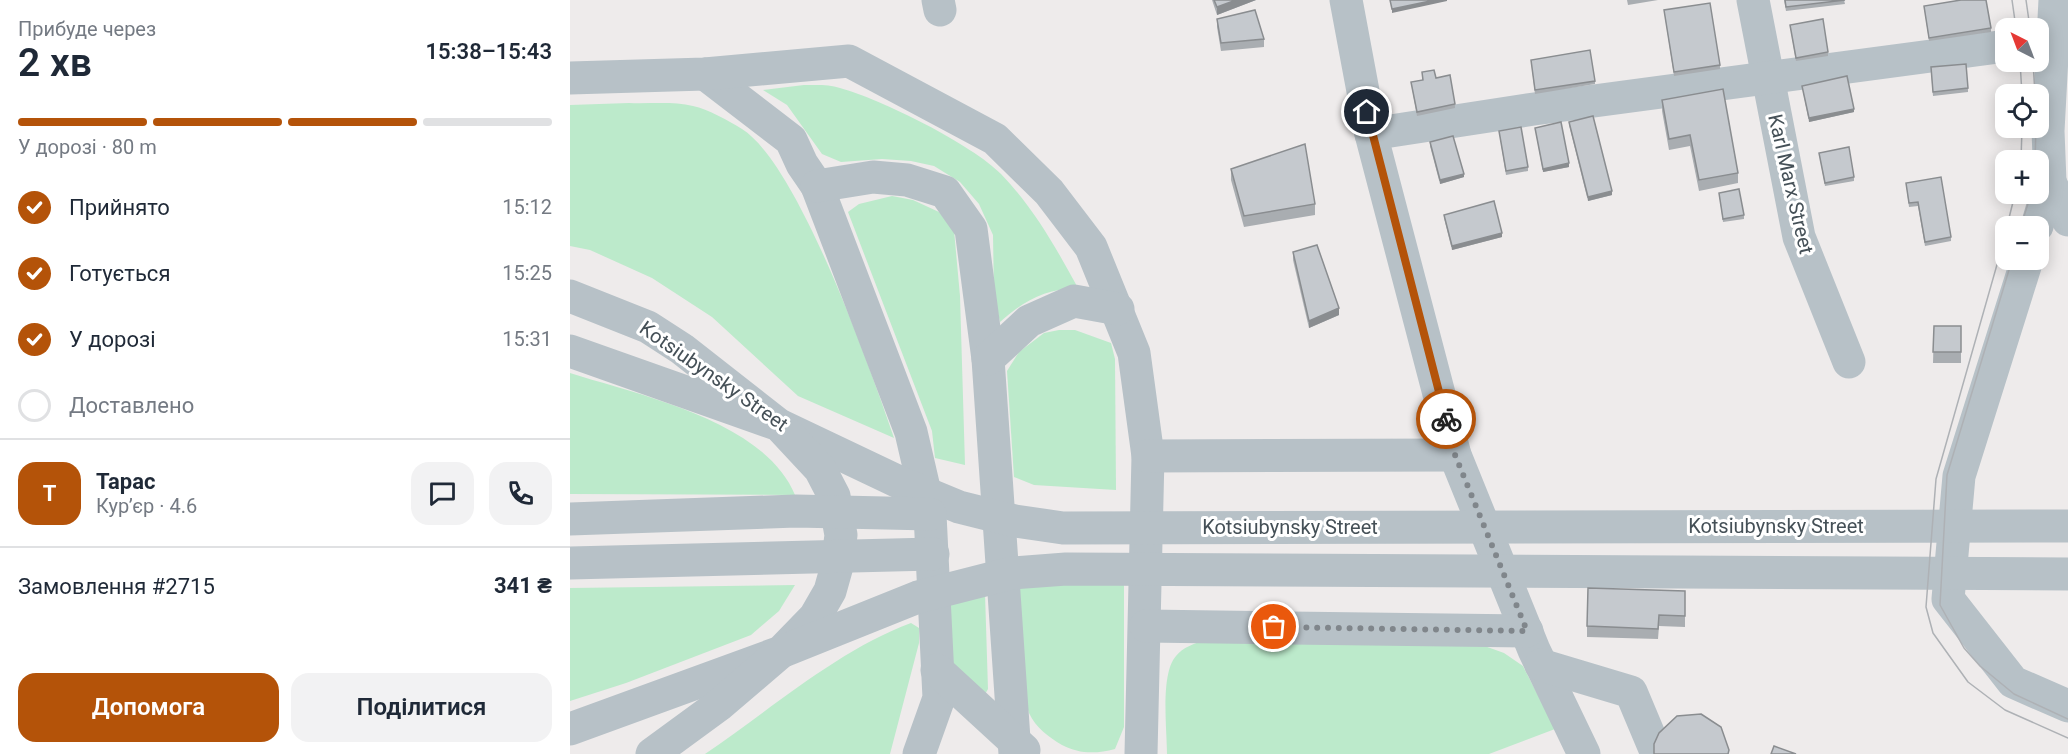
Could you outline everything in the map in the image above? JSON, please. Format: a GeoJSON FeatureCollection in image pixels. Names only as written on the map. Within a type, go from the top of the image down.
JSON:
{"type":"FeatureCollection","features":[{"type":"Feature","properties":{"kind":"street"},"geometry":{"type":"LineString","coordinates":[[1346,0],[1371,134],[1455,455],[1541,665],[1584,754]]}},
{"type":"Feature","properties":{"kind":"street","name":"Karl Marx Street"},"geometry":{"type":"LineString","coordinates":[[1753,0],[1799,237],[1849,362]]}},
{"type":"Feature","properties":{"kind":"street"},"geometry":{"type":"LineString","coordinates":[[2049,26],[2055,0]]}},
{"type":"Feature","properties":{"kind":"street"},"geometry":{"type":"LineString","coordinates":[[1371,134],[1534,109],[1995,48]]}},
{"type":"Feature","properties":{"kind":"street"},"geometry":{"type":"LineString","coordinates":[[570,78],[705,74],[849,61],[985,133],[1049,192],[1091,247],[1134,353],[1148,456],[1146,626],[1141,754]]}},
{"type":"Feature","properties":{"kind":"street"},"geometry":{"type":"LineString","coordinates":[[2046,72],[2048,150]]}},
{"type":"Feature","properties":{"kind":"street"},"geometry":{"type":"LineString","coordinates":[[705,74],[791,140],[817,186],[911,432],[930,514],[939,698],[919,754]]}},
{"type":"Feature","properties":{"kind":"street"},"geometry":{"type":"LineString","coordinates":[[817,186],[873,177],[907,180],[945,192],[971,229],[988,359],[1020,750]]}},
{"type":"Feature","properties":{"kind":"street"},"geometry":{"type":"LineString","coordinates":[[2049,182],[2068,220]]}},
{"type":"Feature","properties":{"kind":"street"},"geometry":{"type":"LineString","coordinates":[[2024,270],[1959,476],[1948,599],[2013,682],[2068,706]]}},
{"type":"Feature","properties":{"kind":"street","name":"Kotsiubynsky Street"},"geometry":{"type":"LineString","coordinates":[[570,296],[648,327],[682,349],[779,425],[901,483],[959,507],[1015,521],[1063,528],[2068,526]]}},
{"type":"Feature","properties":{"kind":"street"},"geometry":{"type":"LineString","coordinates":[[988,359],[1029,321],[1074,301],[1118,309]]}},
{"type":"Feature","properties":{"kind":"street"},"geometry":{"type":"LineString","coordinates":[[570,351],[779,425],[820,469],[834,496],[841,535],[837,566],[830,591],[815,617],[781,651],[719,705],[652,754]]}},
{"type":"Feature","properties":{"kind":"street"},"geometry":{"type":"LineString","coordinates":[[1148,456],[1455,455]]}},
{"type":"Feature","properties":{"kind":"street"},"geometry":{"type":"LineString","coordinates":[[570,519],[796,511],[930,514]]}},
{"type":"Feature","properties":{"kind":"street"},"geometry":{"type":"LineString","coordinates":[[570,563],[933,554]]}},
{"type":"Feature","properties":{"kind":"street"},"geometry":{"type":"LineString","coordinates":[[570,729],[781,651],[918,597],[1012,573],[1066,569],[2068,574]]}},
{"type":"Feature","properties":{"kind":"street"},"geometry":{"type":"LineString","coordinates":[[1146,626],[1527,631]]}},
{"type":"Feature","properties":{"kind":"street"},"geometry":{"type":"LineString","coordinates":[[1541,665],[1631,692],[1657,754]]}},
{"type":"Feature","properties":{"kind":"street"},"geometry":{"type":"LineString","coordinates":[[937,670],[1020,750],[1046,754]]}},
{"type":"Feature","properties":{"kind":"green space"},"geometry":{"type":"Polygon","coordinates":[[[804,85],[836,87],[879,102],[949,137],[988,162],[1013,187],[1034,214],[1078,288],[1045,293],[1027,302],[1000,322],[994,294],[993,235],[979,204],[960,182],[934,166],[911,161],[882,159],[841,162],[822,154],[787,105],[763,90],[804,85]]]}},
{"type":"Feature","properties":{"kind":"green space"},"geometry":{"type":"Polygon","coordinates":[[[685,104],[699,108],[742,129],[764,150],[787,183],[831,272],[869,366],[894,438],[798,396],[712,317],[652,278],[590,250],[570,246],[570,105],[685,104]]]}},
{"type":"Feature","properties":{"kind":"green space"},"geometry":{"type":"Polygon","coordinates":[[[892,196],[913,200],[939,212],[954,230],[960,296],[965,465],[935,458],[932,431],[848,212],[859,204],[892,196]]]}},
{"type":"Feature","properties":{"kind":"green space"},"geometry":{"type":"Polygon","coordinates":[[[1075,330],[1111,343],[1115,359],[1116,490],[1034,485],[1014,477],[1007,371],[1019,352],[1044,333],[1075,330]]]}},
{"type":"Feature","properties":{"kind":"green space"},"geometry":{"type":"Polygon","coordinates":[[[570,373],[664,402],[729,430],[757,448],[780,469],[795,495],[570,494],[570,373]]]}},
{"type":"Feature","properties":{"kind":"green space"},"geometry":{"type":"Polygon","coordinates":[[[1124,579],[1124,727],[1115,749],[1081,752],[1062,745],[1048,735],[1035,723],[1029,713],[1023,685],[1019,587],[1124,579]]]}},
{"type":"Feature","properties":{"kind":"green space"},"geometry":{"type":"Polygon","coordinates":[[[795,585],[779,611],[751,635],[626,683],[570,701],[570,588],[795,585]]]}},
{"type":"Feature","properties":{"kind":"green space"},"geometry":{"type":"Polygon","coordinates":[[[985,594],[988,689],[984,696],[950,667],[947,605],[985,594]]]}},
{"type":"Feature","properties":{"kind":"green space"},"geometry":{"type":"Polygon","coordinates":[[[911,623],[919,628],[919,643],[890,754],[705,754],[831,665],[857,649],[911,623]]]}},
{"type":"Feature","properties":{"kind":"green space"},"geometry":{"type":"Polygon","coordinates":[[[1204,640],[1479,644],[1504,653],[1523,666],[1555,729],[1489,754],[1167,754],[1166,689],[1171,664],[1182,650],[1204,640]]]}},
{"type":"Feature","properties":{"kind":"building"},"geometry":{"type":"Polygon","coordinates":[[[1214,0],[1236,0],[1217,7],[1214,0]]]}},
{"type":"Feature","properties":{"kind":"building"},"geometry":{"type":"Polygon","coordinates":[[[1390,0],[1435,0],[1392,9],[1390,0]]]}},
{"type":"Feature","properties":{"kind":"building"},"geometry":{"type":"Polygon","coordinates":[[[1785,0],[1845,0],[1786,7],[1785,0]]]}},
{"type":"Feature","properties":{"kind":"building"},"geometry":{"type":"Polygon","coordinates":[[[1961,0],[1986,0],[1991,28],[1929,38],[1924,6],[1961,0]]]}},
{"type":"Feature","properties":{"kind":"building"},"geometry":{"type":"Polygon","coordinates":[[[1710,3],[1720,65],[1674,72],[1664,10],[1710,3]]]}},
{"type":"Feature","properties":{"kind":"building"},"geometry":{"type":"Polygon","coordinates":[[[1255,10],[1264,39],[1221,43],[1217,19],[1255,10]]]}},
{"type":"Feature","properties":{"kind":"building"},"geometry":{"type":"Polygon","coordinates":[[[1823,19],[1828,52],[1796,58],[1790,25],[1823,19]]]}},
{"type":"Feature","properties":{"kind":"building"},"geometry":{"type":"Polygon","coordinates":[[[1590,50],[1595,81],[1535,90],[1531,60],[1590,50]]]}},
{"type":"Feature","properties":{"kind":"building"},"geometry":{"type":"Polygon","coordinates":[[[1966,64],[1968,88],[1933,92],[1931,67],[1966,64]]]}},
{"type":"Feature","properties":{"kind":"building"},"geometry":{"type":"Polygon","coordinates":[[[1434,70],[1436,78],[1450,75],[1455,104],[1417,112],[1411,82],[1423,80],[1422,72],[1434,70]]]}},
{"type":"Feature","properties":{"kind":"building"},"geometry":{"type":"Polygon","coordinates":[[[1847,76],[1854,109],[1809,118],[1802,86],[1847,76]]]}},
{"type":"Feature","properties":{"kind":"building"},"geometry":{"type":"Polygon","coordinates":[[[1723,89],[1738,173],[1699,180],[1690,135],[1669,139],[1662,100],[1723,89]]]}},
{"type":"Feature","properties":{"kind":"building"},"geometry":{"type":"Polygon","coordinates":[[[1593,116],[1612,191],[1588,197],[1569,122],[1593,116]]]}},
{"type":"Feature","properties":{"kind":"building"},"geometry":{"type":"Polygon","coordinates":[[[1561,122],[1569,163],[1543,169],[1535,128],[1561,122]]]}},
{"type":"Feature","properties":{"kind":"building"},"geometry":{"type":"Polygon","coordinates":[[[1521,127],[1528,167],[1506,171],[1499,131],[1521,127]]]}},
{"type":"Feature","properties":{"kind":"building"},"geometry":{"type":"Polygon","coordinates":[[[1453,136],[1464,174],[1440,180],[1430,142],[1453,136]]]}},
{"type":"Feature","properties":{"kind":"building"},"geometry":{"type":"Polygon","coordinates":[[[1305,144],[1315,204],[1244,216],[1231,169],[1305,144]]]}},
{"type":"Feature","properties":{"kind":"building"},"geometry":{"type":"Polygon","coordinates":[[[1849,147],[1854,177],[1825,183],[1819,153],[1849,147]]]}},
{"type":"Feature","properties":{"kind":"building"},"geometry":{"type":"Polygon","coordinates":[[[1941,177],[1951,237],[1925,242],[1918,202],[1909,203],[1906,183],[1941,177]]]}},
{"type":"Feature","properties":{"kind":"building"},"geometry":{"type":"Polygon","coordinates":[[[1739,189],[1744,215],[1723,219],[1719,193],[1739,189]]]}},
{"type":"Feature","properties":{"kind":"building"},"geometry":{"type":"Polygon","coordinates":[[[1494,201],[1502,233],[1452,246],[1444,215],[1494,201]]]}},
{"type":"Feature","properties":{"kind":"building"},"geometry":{"type":"Polygon","coordinates":[[[1317,245],[1339,308],[1309,321],[1293,252],[1317,245]]]}},
{"type":"Feature","properties":{"kind":"building"},"geometry":{"type":"Polygon","coordinates":[[[1934,326],[1961,326],[1961,352],[1933,352],[1934,326]]]}},
{"type":"Feature","properties":{"kind":"building"},"geometry":{"type":"Polygon","coordinates":[[[1588,588],[1685,591],[1685,616],[1659,615],[1658,629],[1587,626],[1588,588]]]}},
{"type":"Feature","properties":{"kind":"building"},"geometry":{"type":"Polygon","coordinates":[[[1701,714],[1721,727],[1729,750],[1728,754],[1654,754],[1654,744],[1659,733],[1677,716],[1701,714]]]}},
{"type":"Feature","properties":{"kind":"building"},"geometry":{"type":"Polygon","coordinates":[[[1774,746],[1796,754],[1771,754],[1774,746]]]}},
{"type":"Feature","properties":{"kind":"tram line"},"geometry":{"type":"LineString","coordinates":[[2012,0],[2015,18]]}},
{"type":"Feature","properties":{"kind":"tram line"},"geometry":{"type":"LineString","coordinates":[[2026,0],[2029,18]]}},
{"type":"Feature","properties":{"kind":"tram line"},"geometry":{"type":"LineString","coordinates":[[2021,72],[2021,84]]}},
{"type":"Feature","properties":{"kind":"tram line"},"geometry":{"type":"LineString","coordinates":[[2034,72],[2034,84]]}},
{"type":"Feature","properties":{"kind":"tram line"},"geometry":{"type":"LineString","coordinates":[[2021,150],[2022,138]]}},
{"type":"Feature","properties":{"kind":"tram line"},"geometry":{"type":"LineString","coordinates":[[2035,150],[2036,138]]}},
{"type":"Feature","properties":{"kind":"tram line"},"geometry":{"type":"LineString","coordinates":[[2010,216],[2012,204]]}},
{"type":"Feature","properties":{"kind":"tram line"},"geometry":{"type":"LineString","coordinates":[[2024,216],[2028,204]]}},
{"type":"Feature","properties":{"kind":"tram line"},"geometry":{"type":"LineString","coordinates":[[1995,270],[1936,479],[1926,607],[1933,633],[1968,682],[2005,710],[2068,738]]}},
{"type":"Feature","properties":{"kind":"tram line"},"geometry":{"type":"LineString","coordinates":[[2009,270],[1947,475],[1940,605],[1964,648],[1980,666],[2014,694],[2068,719]]}},
{"type":"Feature","properties":{"kind":"way so far"},"geometry":{"type":"LineString","coordinates":[[1274,627],[1527,631],[1455,455],[1446,419]]}},
{"type":"Feature","properties":{"kind":"route"},"geometry":{"type":"LineString","coordinates":[[1367,112],[1446,419]]}}]}
